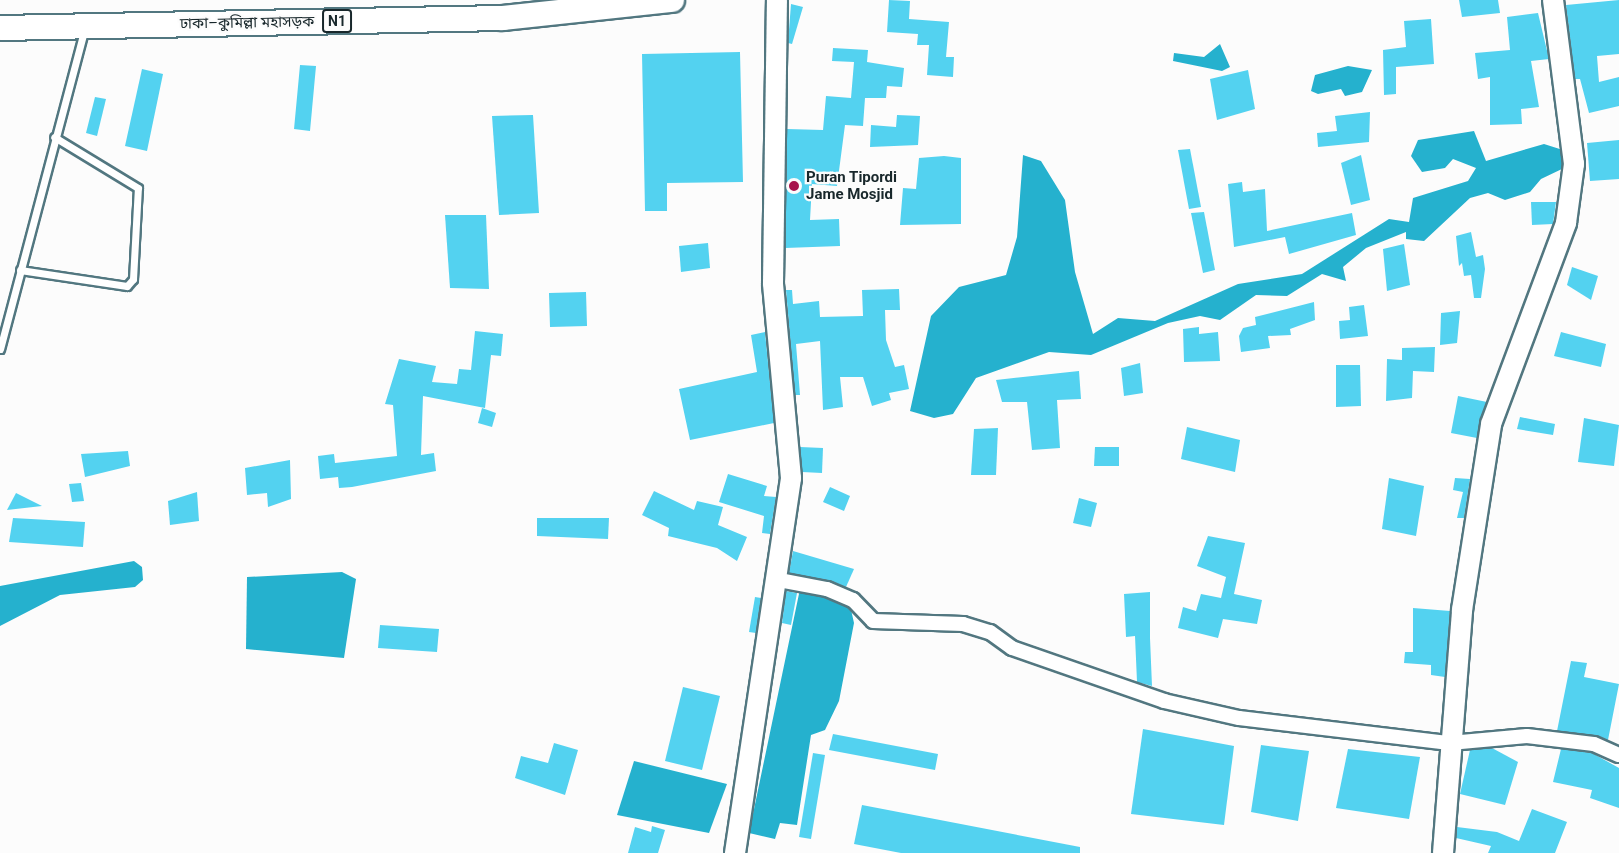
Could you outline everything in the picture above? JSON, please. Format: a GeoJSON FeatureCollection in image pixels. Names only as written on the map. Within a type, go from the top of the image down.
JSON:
{"type":"FeatureCollection","features":[{"type":"Feature","properties":{"kind":"highway","name":"ঢাকা–কুমিল্লা মহাসড়ক"},"geometry":{"type":"LineString","coordinates":[[0,28],[503,18],[672,0]]}},
{"type":"Feature","properties":{"kind":"street"},"geometry":{"type":"LineString","coordinates":[[735,853],[779,580],[791,478],[773,282],[777,0]]}},
{"type":"Feature","properties":{"kind":"street"},"geometry":{"type":"LineString","coordinates":[[1443,853],[1462,610],[1491,424],[1568,212],[1574,154],[1553,0]]}},
{"type":"Feature","properties":{"kind":"street"},"geometry":{"type":"LineString","coordinates":[[779,580],[828,589],[853,600],[873,621],[963,624],[990,632],[1012,648],[1164,700],[1239,718],[1450,743],[1527,736],[1594,744],[1619,755]]}},
{"type":"Feature","properties":{"kind":"lane"},"geometry":{"type":"LineString","coordinates":[[0,349],[85,26]]}},
{"type":"Feature","properties":{"kind":"lane"},"geometry":{"type":"LineString","coordinates":[[20,270],[127,286],[133,279],[138,188],[54,137]]}},
{"type":"Feature","properties":{"kind":"water"},"geometry":{"type":"Polygon","coordinates":[[[1220,44],[1230,67],[1222,71],[1173,61],[1174,53],[1204,57],[1220,44]]]}},
{"type":"Feature","properties":{"kind":"water"},"geometry":{"type":"Polygon","coordinates":[[[1348,66],[1372,70],[1362,92],[1345,96],[1341,89],[1318,94],[1311,91],[1315,75],[1348,66]]]}},
{"type":"Feature","properties":{"kind":"water"},"geometry":{"type":"Polygon","coordinates":[[[1474,131],[1486,161],[1544,144],[1566,151],[1564,168],[1541,179],[1530,192],[1505,200],[1488,193],[1470,198],[1424,241],[1406,239],[1406,232],[1366,248],[1343,267],[1346,281],[1322,274],[1287,296],[1256,295],[1220,320],[1200,316],[1168,323],[1091,355],[1049,352],[976,378],[953,414],[934,418],[910,411],[931,316],[959,287],[1006,275],[1017,237],[1023,155],[1041,161],[1065,200],[1075,272],[1093,334],[1118,318],[1155,321],[1238,284],[1302,274],[1389,219],[1409,222],[1413,198],[1468,181],[1476,168],[1453,159],[1445,168],[1422,172],[1411,156],[1418,140],[1474,131]]]}},
{"type":"Feature","properties":{"kind":"water"},"geometry":{"type":"Polygon","coordinates":[[[134,561],[142,567],[143,580],[135,587],[60,595],[0,626],[0,586],[134,561]]]}},
{"type":"Feature","properties":{"kind":"water"},"geometry":{"type":"Polygon","coordinates":[[[342,572],[356,579],[344,658],[246,649],[247,577],[342,572]]]}},
{"type":"Feature","properties":{"kind":"water"},"geometry":{"type":"Polygon","coordinates":[[[800,589],[850,605],[854,623],[839,701],[825,730],[811,735],[797,825],[780,823],[775,839],[749,833],[800,589]]]}},
{"type":"Feature","properties":{"kind":"water"},"geometry":{"type":"Polygon","coordinates":[[[634,761],[727,784],[709,833],[617,815],[634,761]]]}},
{"type":"Feature","properties":{"kind":"building"},"geometry":{"type":"Polygon","coordinates":[[[889,0],[910,1],[909,19],[949,22],[946,57],[954,57],[953,77],[927,75],[929,45],[917,45],[918,34],[887,32],[889,0]]]}},
{"type":"Feature","properties":{"kind":"building"},"geometry":{"type":"Polygon","coordinates":[[[1459,0],[1498,0],[1500,13],[1462,17],[1459,0]]]}},
{"type":"Feature","properties":{"kind":"building"},"geometry":{"type":"Polygon","coordinates":[[[1619,0],[1619,54],[1597,56],[1599,82],[1619,77],[1619,106],[1589,113],[1580,79],[1575,79],[1566,5],[1619,0]]]}},
{"type":"Feature","properties":{"kind":"building"},"geometry":{"type":"Polygon","coordinates":[[[791,4],[803,7],[792,44],[788,43],[791,4]]]}},
{"type":"Feature","properties":{"kind":"building"},"geometry":{"type":"Polygon","coordinates":[[[1538,13],[1549,59],[1531,61],[1539,107],[1521,109],[1522,124],[1490,125],[1490,77],[1478,79],[1475,53],[1510,50],[1507,17],[1538,13]]]}},
{"type":"Feature","properties":{"kind":"building"},"geometry":{"type":"Polygon","coordinates":[[[1431,19],[1434,64],[1396,67],[1396,94],[1384,95],[1383,50],[1406,47],[1404,21],[1431,19]]]}},
{"type":"Feature","properties":{"kind":"building"},"geometry":{"type":"Polygon","coordinates":[[[833,48],[868,50],[867,62],[904,68],[902,87],[887,86],[886,98],[865,98],[863,126],[845,125],[837,186],[812,184],[810,220],[839,219],[840,246],[785,248],[787,129],[823,130],[826,96],[851,98],[854,62],[832,61],[833,48]]]}},
{"type":"Feature","properties":{"kind":"building"},"geometry":{"type":"Polygon","coordinates":[[[740,52],[743,182],[667,183],[667,211],[645,211],[642,54],[740,52]]]}},
{"type":"Feature","properties":{"kind":"building"},"geometry":{"type":"Polygon","coordinates":[[[300,65],[316,66],[310,131],[294,129],[300,65]]]}},
{"type":"Feature","properties":{"kind":"building"},"geometry":{"type":"Polygon","coordinates":[[[142,69],[163,74],[147,151],[125,146],[142,69]]]}},
{"type":"Feature","properties":{"kind":"building"},"geometry":{"type":"Polygon","coordinates":[[[1248,70],[1255,109],[1217,120],[1210,79],[1248,70]]]}},
{"type":"Feature","properties":{"kind":"building"},"geometry":{"type":"Polygon","coordinates":[[[95,97],[106,99],[97,136],[86,133],[95,97]]]}},
{"type":"Feature","properties":{"kind":"building"},"geometry":{"type":"Polygon","coordinates":[[[1370,112],[1369,142],[1318,147],[1317,133],[1337,131],[1335,116],[1370,112]]]}},
{"type":"Feature","properties":{"kind":"building"},"geometry":{"type":"Polygon","coordinates":[[[533,115],[539,213],[499,215],[492,116],[533,115]]]}},
{"type":"Feature","properties":{"kind":"building"},"geometry":{"type":"Polygon","coordinates":[[[897,115],[920,116],[918,145],[870,147],[871,125],[896,127],[897,115]]]}},
{"type":"Feature","properties":{"kind":"building"},"geometry":{"type":"Polygon","coordinates":[[[1619,140],[1619,179],[1590,181],[1587,143],[1619,140]]]}},
{"type":"Feature","properties":{"kind":"building"},"geometry":{"type":"Polygon","coordinates":[[[1190,149],[1201,207],[1189,209],[1178,150],[1190,149]]]}},
{"type":"Feature","properties":{"kind":"building"},"geometry":{"type":"Polygon","coordinates":[[[1361,155],[1370,200],[1351,205],[1341,163],[1361,155]]]}},
{"type":"Feature","properties":{"kind":"building"},"geometry":{"type":"Polygon","coordinates":[[[944,156],[961,158],[961,224],[900,225],[903,188],[916,189],[919,158],[944,156]]]}},
{"type":"Feature","properties":{"kind":"building"},"geometry":{"type":"Polygon","coordinates":[[[1242,182],[1243,192],[1265,189],[1267,231],[1352,213],[1356,235],[1289,254],[1285,237],[1234,247],[1228,184],[1242,182]]]}},
{"type":"Feature","properties":{"kind":"building"},"geometry":{"type":"Polygon","coordinates":[[[1531,202],[1556,202],[1553,224],[1532,225],[1531,202]]]}},
{"type":"Feature","properties":{"kind":"building"},"geometry":{"type":"Polygon","coordinates":[[[1204,212],[1215,270],[1203,273],[1191,213],[1204,212]]]}},
{"type":"Feature","properties":{"kind":"building"},"geometry":{"type":"Polygon","coordinates":[[[445,215],[486,215],[489,289],[450,288],[445,215]]]}},
{"type":"Feature","properties":{"kind":"building"},"geometry":{"type":"Polygon","coordinates":[[[1471,232],[1476,257],[1483,255],[1485,269],[1481,298],[1474,298],[1471,275],[1464,276],[1462,263],[1459,266],[1456,236],[1471,232]]]}},
{"type":"Feature","properties":{"kind":"building"},"geometry":{"type":"Polygon","coordinates":[[[708,243],[710,268],[681,272],[679,246],[708,243]]]}},
{"type":"Feature","properties":{"kind":"building"},"geometry":{"type":"Polygon","coordinates":[[[1404,244],[1410,285],[1387,291],[1383,249],[1404,244]]]}},
{"type":"Feature","properties":{"kind":"building"},"geometry":{"type":"Polygon","coordinates":[[[1572,267],[1598,276],[1591,300],[1567,285],[1572,267]]]}},
{"type":"Feature","properties":{"kind":"building"},"geometry":{"type":"Polygon","coordinates":[[[899,289],[900,310],[885,310],[886,340],[895,367],[904,365],[909,389],[889,393],[891,400],[872,406],[863,377],[840,377],[843,407],[823,410],[820,341],[796,344],[800,395],[795,395],[786,290],[792,290],[793,304],[819,301],[820,317],[863,316],[862,290],[899,289]]]}},
{"type":"Feature","properties":{"kind":"building"},"geometry":{"type":"Polygon","coordinates":[[[586,292],[587,326],[550,327],[549,293],[586,292]]]}},
{"type":"Feature","properties":{"kind":"building"},"geometry":{"type":"Polygon","coordinates":[[[1314,302],[1315,320],[1290,329],[1291,335],[1268,336],[1270,348],[1241,352],[1239,336],[1243,328],[1256,325],[1255,317],[1314,302]]]}},
{"type":"Feature","properties":{"kind":"building"},"geometry":{"type":"Polygon","coordinates":[[[1364,305],[1368,336],[1340,339],[1339,321],[1350,320],[1349,307],[1364,305]]]}},
{"type":"Feature","properties":{"kind":"building"},"geometry":{"type":"Polygon","coordinates":[[[1460,311],[1457,343],[1440,345],[1441,313],[1460,311]]]}},
{"type":"Feature","properties":{"kind":"building"},"geometry":{"type":"Polygon","coordinates":[[[1199,327],[1199,334],[1218,332],[1220,361],[1184,362],[1183,329],[1199,327]]]}},
{"type":"Feature","properties":{"kind":"building"},"geometry":{"type":"Polygon","coordinates":[[[475,331],[503,334],[501,356],[491,355],[485,408],[423,396],[421,455],[434,453],[436,471],[339,488],[338,477],[320,479],[318,456],[334,454],[335,463],[397,456],[393,405],[385,404],[399,359],[436,366],[432,382],[457,384],[459,369],[471,370],[475,331]]]}},
{"type":"Feature","properties":{"kind":"building"},"geometry":{"type":"Polygon","coordinates":[[[765,332],[774,423],[690,440],[679,389],[757,372],[751,335],[765,332]]]}},
{"type":"Feature","properties":{"kind":"building"},"geometry":{"type":"Polygon","coordinates":[[[1561,332],[1606,344],[1601,367],[1554,356],[1561,332]]]}},
{"type":"Feature","properties":{"kind":"building"},"geometry":{"type":"Polygon","coordinates":[[[1435,347],[1434,372],[1413,371],[1412,398],[1386,401],[1387,359],[1402,360],[1402,348],[1435,347]]]}},
{"type":"Feature","properties":{"kind":"building"},"geometry":{"type":"Polygon","coordinates":[[[1140,363],[1143,393],[1124,396],[1121,368],[1140,363]]]}},
{"type":"Feature","properties":{"kind":"building"},"geometry":{"type":"Polygon","coordinates":[[[1336,365],[1360,365],[1361,406],[1336,407],[1336,365]]]}},
{"type":"Feature","properties":{"kind":"building"},"geometry":{"type":"Polygon","coordinates":[[[1079,371],[1081,399],[1057,400],[1060,448],[1032,450],[1027,402],[1002,402],[996,380],[1079,371]]]}},
{"type":"Feature","properties":{"kind":"building"},"geometry":{"type":"Polygon","coordinates":[[[1458,396],[1487,402],[1477,438],[1451,433],[1458,396]]]}},
{"type":"Feature","properties":{"kind":"building"},"geometry":{"type":"Polygon","coordinates":[[[482,408],[496,413],[492,427],[478,423],[482,408]]]}},
{"type":"Feature","properties":{"kind":"building"},"geometry":{"type":"Polygon","coordinates":[[[1520,417],[1555,424],[1553,435],[1517,429],[1520,417]]]}},
{"type":"Feature","properties":{"kind":"building"},"geometry":{"type":"Polygon","coordinates":[[[1584,418],[1619,425],[1614,466],[1578,462],[1584,418]]]}},
{"type":"Feature","properties":{"kind":"building"},"geometry":{"type":"Polygon","coordinates":[[[1187,427],[1240,440],[1235,472],[1181,459],[1187,427]]]}},
{"type":"Feature","properties":{"kind":"building"},"geometry":{"type":"Polygon","coordinates":[[[998,428],[996,475],[971,475],[974,429],[998,428]]]}},
{"type":"Feature","properties":{"kind":"building"},"geometry":{"type":"Polygon","coordinates":[[[800,447],[823,448],[822,473],[802,472],[800,447]]]}},
{"type":"Feature","properties":{"kind":"building"},"geometry":{"type":"Polygon","coordinates":[[[1095,447],[1119,447],[1119,466],[1094,466],[1095,447]]]}},
{"type":"Feature","properties":{"kind":"building"},"geometry":{"type":"Polygon","coordinates":[[[128,451],[130,466],[85,477],[81,454],[128,451]]]}},
{"type":"Feature","properties":{"kind":"building"},"geometry":{"type":"Polygon","coordinates":[[[290,460],[291,499],[268,507],[267,493],[247,495],[245,468],[290,460]]]}},
{"type":"Feature","properties":{"kind":"building"},"geometry":{"type":"Polygon","coordinates":[[[728,474],[767,486],[764,496],[776,497],[770,534],[762,533],[764,516],[719,502],[728,474]]]}},
{"type":"Feature","properties":{"kind":"building"},"geometry":{"type":"Polygon","coordinates":[[[1389,478],[1424,486],[1416,536],[1382,529],[1389,478]]]}},
{"type":"Feature","properties":{"kind":"building"},"geometry":{"type":"Polygon","coordinates":[[[1455,478],[1470,479],[1464,518],[1457,518],[1463,492],[1453,490],[1455,478]]]}},
{"type":"Feature","properties":{"kind":"building"},"geometry":{"type":"Polygon","coordinates":[[[81,483],[84,501],[72,502],[69,484],[81,483]]]}},
{"type":"Feature","properties":{"kind":"building"},"geometry":{"type":"Polygon","coordinates":[[[830,487],[850,496],[844,511],[823,502],[830,487]]]}},
{"type":"Feature","properties":{"kind":"building"},"geometry":{"type":"Polygon","coordinates":[[[654,491],[694,510],[697,501],[723,507],[718,525],[747,537],[737,561],[717,548],[668,536],[669,528],[642,515],[654,491]]]}},
{"type":"Feature","properties":{"kind":"building"},"geometry":{"type":"Polygon","coordinates":[[[197,492],[199,521],[170,525],[168,501],[197,492]]]}},
{"type":"Feature","properties":{"kind":"building"},"geometry":{"type":"Polygon","coordinates":[[[16,493],[42,506],[7,510],[16,493]]]}},
{"type":"Feature","properties":{"kind":"building"},"geometry":{"type":"Polygon","coordinates":[[[1079,498],[1097,503],[1091,527],[1073,523],[1079,498]]]}},
{"type":"Feature","properties":{"kind":"building"},"geometry":{"type":"Polygon","coordinates":[[[13,518],[85,522],[83,547],[9,542],[13,518]]]}},
{"type":"Feature","properties":{"kind":"building"},"geometry":{"type":"Polygon","coordinates":[[[537,518],[609,518],[608,539],[537,536],[537,518]]]}},
{"type":"Feature","properties":{"kind":"building"},"geometry":{"type":"Polygon","coordinates":[[[1208,536],[1245,543],[1234,594],[1262,600],[1257,624],[1223,619],[1218,638],[1178,628],[1183,607],[1196,611],[1201,594],[1221,598],[1226,577],[1197,566],[1208,536]]]}},
{"type":"Feature","properties":{"kind":"building"},"geometry":{"type":"Polygon","coordinates":[[[793,551],[854,569],[846,587],[789,573],[793,551]]]}},
{"type":"Feature","properties":{"kind":"building"},"geometry":{"type":"Polygon","coordinates":[[[786,591],[797,593],[791,625],[782,623],[786,591]]]}},
{"type":"Feature","properties":{"kind":"building"},"geometry":{"type":"Polygon","coordinates":[[[1150,592],[1152,686],[1137,682],[1135,636],[1126,637],[1124,594],[1150,592]]]}},
{"type":"Feature","properties":{"kind":"building"},"geometry":{"type":"Polygon","coordinates":[[[755,597],[761,598],[756,633],[749,632],[755,597]]]}},
{"type":"Feature","properties":{"kind":"building"},"geometry":{"type":"Polygon","coordinates":[[[1413,608],[1450,611],[1445,677],[1431,675],[1431,665],[1404,663],[1405,652],[1413,652],[1413,608]]]}},
{"type":"Feature","properties":{"kind":"building"},"geometry":{"type":"Polygon","coordinates":[[[380,625],[439,629],[437,652],[378,648],[380,625]]]}},
{"type":"Feature","properties":{"kind":"building"},"geometry":{"type":"Polygon","coordinates":[[[1571,661],[1587,663],[1584,677],[1619,684],[1608,740],[1557,731],[1571,661]]]}},
{"type":"Feature","properties":{"kind":"building"},"geometry":{"type":"Polygon","coordinates":[[[683,687],[720,696],[702,770],[665,761],[683,687]]]}},
{"type":"Feature","properties":{"kind":"building"},"geometry":{"type":"Polygon","coordinates":[[[1143,729],[1234,746],[1224,825],[1131,814],[1143,729]]]}},
{"type":"Feature","properties":{"kind":"building"},"geometry":{"type":"Polygon","coordinates":[[[833,734],[938,754],[935,770],[829,750],[833,734]]]}},
{"type":"Feature","properties":{"kind":"building"},"geometry":{"type":"Polygon","coordinates":[[[554,743],[578,750],[565,795],[515,778],[521,756],[548,763],[554,743]]]}},
{"type":"Feature","properties":{"kind":"building"},"geometry":{"type":"Polygon","coordinates":[[[1261,745],[1309,751],[1298,821],[1251,812],[1261,745]]]}},
{"type":"Feature","properties":{"kind":"building"},"geometry":{"type":"Polygon","coordinates":[[[1492,748],[1518,762],[1505,805],[1460,794],[1470,750],[1492,748]]]}},
{"type":"Feature","properties":{"kind":"building"},"geometry":{"type":"Polygon","coordinates":[[[1348,749],[1420,757],[1409,819],[1336,808],[1348,749]]]}},
{"type":"Feature","properties":{"kind":"building"},"geometry":{"type":"Polygon","coordinates":[[[1561,749],[1592,753],[1619,768],[1619,808],[1590,798],[1592,790],[1553,782],[1561,749]]]}},
{"type":"Feature","properties":{"kind":"building"},"geometry":{"type":"Polygon","coordinates":[[[813,753],[825,755],[811,839],[799,837],[813,753]]]}},
{"type":"Feature","properties":{"kind":"building"},"geometry":{"type":"Polygon","coordinates":[[[862,805],[1080,847],[1080,853],[901,853],[854,844],[862,805]]]}},
{"type":"Feature","properties":{"kind":"building"},"geometry":{"type":"Polygon","coordinates":[[[1532,809],[1567,822],[1555,853],[1488,853],[1491,846],[1456,838],[1457,827],[1497,832],[1519,841],[1532,809]]]}},
{"type":"Feature","properties":{"kind":"building"},"geometry":{"type":"Polygon","coordinates":[[[652,826],[665,830],[658,853],[628,853],[635,827],[651,832],[652,826]]]}},
{"type":"Feature","properties":{"kind":"place","name":"Puran Tipordi Jame Mosjid"},"geometry":{"type":"Point","coordinates":[794,186]}}]}
